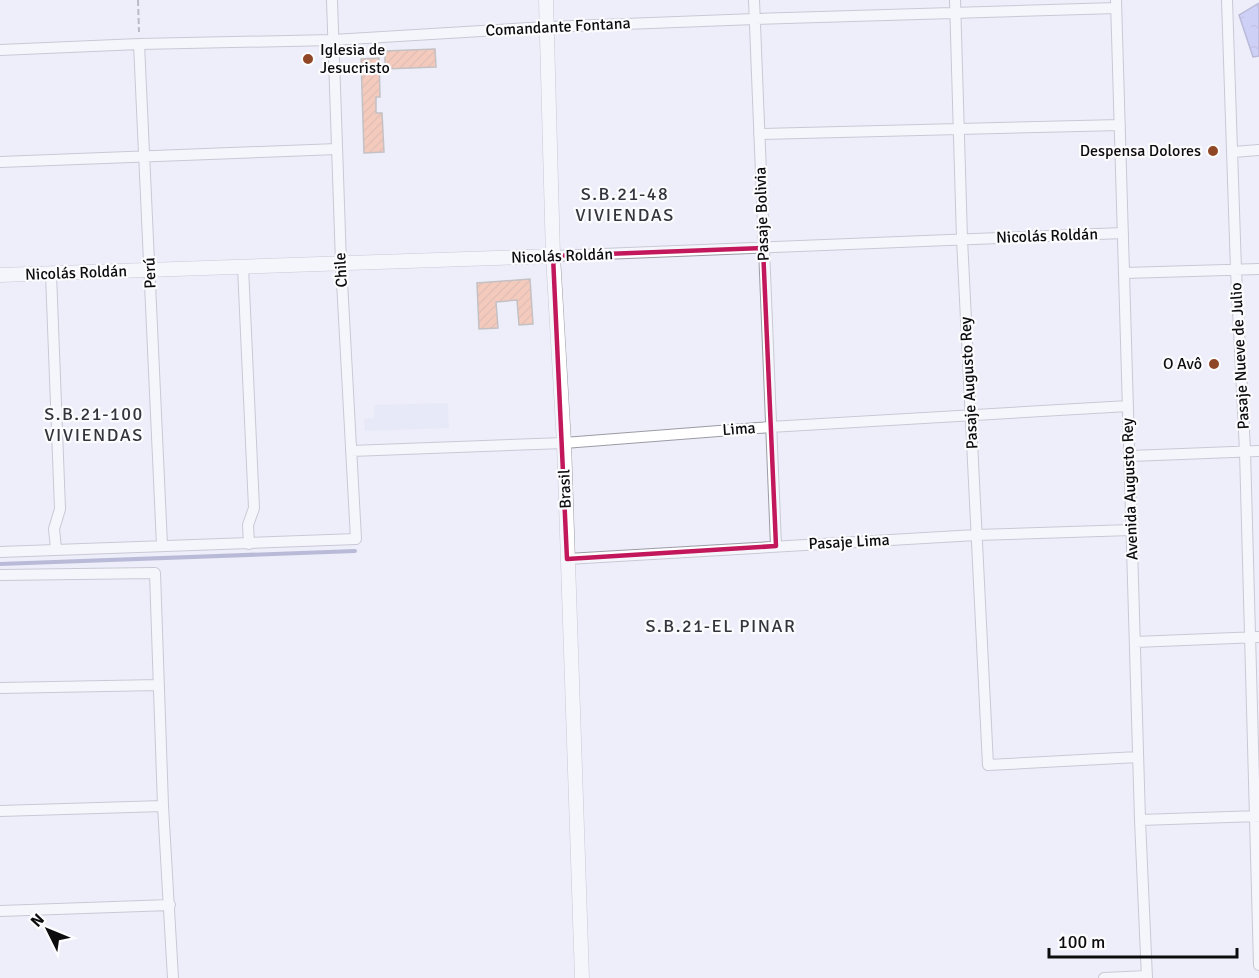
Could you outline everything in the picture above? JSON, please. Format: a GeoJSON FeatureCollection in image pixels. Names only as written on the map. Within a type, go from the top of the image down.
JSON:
{"type":"FeatureCollection","features":[{"type":"Feature","properties":{"kind":"street","name":"Chile"},"geometry":{"type":"LineString","coordinates":[[249,544],[356,539],[341,263],[332,0]]}},
{"type":"Feature","properties":{"kind":"street","name":"Brasil"},"geometry":{"type":"LineString","coordinates":[[546,0],[582,978]]}},
{"type":"Feature","properties":{"kind":"street","name":"Pasaje Bolivia"},"geometry":{"type":"LineString","coordinates":[[754,0],[776,546]]}},
{"type":"Feature","properties":{"kind":"street","name":"Pasaje Augusto Rey"},"geometry":{"type":"LineString","coordinates":[[955,0],[962,239],[988,765],[1138,757]]}},
{"type":"Feature","properties":{"kind":"street","name":"Pasaje Nueve de Julio"},"geometry":{"type":"LineString","coordinates":[[1227,0],[1236,270],[1254,637],[1259,964]]}},
{"type":"Feature","properties":{"kind":"street","name":"Comandante Fontana"},"geometry":{"type":"LineString","coordinates":[[0,50],[139,44],[333,40],[548,27],[1116,4]]}},
{"type":"Feature","properties":{"kind":"street","name":"Avenida Augusto Rey"},"geometry":{"type":"LineString","coordinates":[[1116,4],[1138,757],[1147,977]]}},
{"type":"Feature","properties":{"kind":"street","name":"Perú"},"geometry":{"type":"LineString","coordinates":[[139,44],[162,545]]}},
{"type":"Feature","properties":{"kind":"street"},"geometry":{"type":"LineString","coordinates":[[759,134],[1120,125]]}},
{"type":"Feature","properties":{"kind":"street"},"geometry":{"type":"LineString","coordinates":[[0,162],[337,149]]}},
{"type":"Feature","properties":{"kind":"street"},"geometry":{"type":"LineString","coordinates":[[1233,152],[1259,150]]}},
{"type":"Feature","properties":{"kind":"street","name":"Nicolás Roldán"},"geometry":{"type":"LineString","coordinates":[[0,275],[1123,233]]}},
{"type":"Feature","properties":{"kind":"street"},"geometry":{"type":"LineString","coordinates":[[0,552],[249,544],[248,525],[254,508],[243,267]]}},
{"type":"Feature","properties":{"kind":"street"},"geometry":{"type":"LineString","coordinates":[[1125,273],[1259,269]]}},
{"type":"Feature","properties":{"kind":"street"},"geometry":{"type":"LineString","coordinates":[[51,273],[60,509],[54,530],[56,549]]}},
{"type":"Feature","properties":{"kind":"street","name":"Lima"},"geometry":{"type":"LineString","coordinates":[[351,451],[564,443],[770,427],[1128,406]]}},
{"type":"Feature","properties":{"kind":"street"},"geometry":{"type":"LineString","coordinates":[[1130,456],[1259,451]]}},
{"type":"Feature","properties":{"kind":"street","name":"Pasaje Lima"},"geometry":{"type":"LineString","coordinates":[[567,559],[976,535],[1131,530]]}},
{"type":"Feature","properties":{"kind":"street"},"geometry":{"type":"LineString","coordinates":[[0,575],[155,573],[163,806],[173,978]]}},
{"type":"Feature","properties":{"kind":"street"},"geometry":{"type":"LineString","coordinates":[[1135,642],[1254,637]]}},
{"type":"Feature","properties":{"kind":"street"},"geometry":{"type":"LineString","coordinates":[[0,688],[159,685]]}},
{"type":"Feature","properties":{"kind":"street"},"geometry":{"type":"LineString","coordinates":[[0,811],[163,806]]}},
{"type":"Feature","properties":{"kind":"street"},"geometry":{"type":"LineString","coordinates":[[1140,819],[1258,816]]}},
{"type":"Feature","properties":{"kind":"street"},"geometry":{"type":"LineString","coordinates":[[0,911],[170,905]]}},
{"type":"Feature","properties":{"kind":"street"},"geometry":{"type":"LineString","coordinates":[[1104,978],[1147,977]]}},
{"type":"Feature","properties":{"kind":"path"},"geometry":{"type":"LineString","coordinates":[[138,0],[139,44]]}},
{"type":"Feature","properties":{"kind":"highlighted area"},"geometry":{"type":"Polygon","coordinates":[[[763,248],[776,546],[567,559],[553,256],[763,248]]]}},
{"type":"Feature","properties":{"kind":"shaded area"},"geometry":{"type":"Polygon","coordinates":[[[448,403],[449,428],[365,431],[364,419],[374,418],[374,405],[448,403]]]}},
{"type":"Feature","properties":{"kind":"water"},"geometry":{"type":"Polygon","coordinates":[[[1259,3],[1259,56],[1253,57],[1239,15],[1259,3]]]}},
{"type":"Feature","properties":{"kind":"building"},"geometry":{"type":"Polygon","coordinates":[[[435,49],[436,67],[385,69],[385,51],[435,49]]]}},
{"type":"Feature","properties":{"kind":"building"},"geometry":{"type":"Polygon","coordinates":[[[379,58],[380,97],[376,97],[376,113],[382,113],[384,152],[364,153],[361,59],[379,58]]]}},
{"type":"Feature","properties":{"kind":"building"},"geometry":{"type":"Polygon","coordinates":[[[530,279],[533,324],[519,325],[517,300],[496,302],[498,328],[479,329],[477,283],[530,279]]]}},
{"type":"Feature","properties":{"kind":"waterway"},"geometry":{"type":"LineString","coordinates":[[0,564],[355,551]]}},
{"type":"Feature","properties":{"kind":"place","name":"Iglesia de Jesucristo"},"geometry":{"type":"Point","coordinates":[308,59]}},
{"type":"Feature","properties":{"kind":"place","name":"Despensa Dolores"},"geometry":{"type":"Point","coordinates":[1213,151]}},
{"type":"Feature","properties":{"kind":"place","name":"O Avô"},"geometry":{"type":"Point","coordinates":[1214,364]}},
{"type":"Feature","properties":{"kind":"district","name":"S.B.21-48 VIVIENDAS"},"geometry":{"type":"Point","coordinates":[625,204]}},
{"type":"Feature","properties":{"kind":"district","name":"S.B.21-100 VIVIENDAS"},"geometry":{"type":"Point","coordinates":[94,424]}},
{"type":"Feature","properties":{"kind":"district","name":"S.B.21-EL PINAR"},"geometry":{"type":"Point","coordinates":[721,626]}}]}
